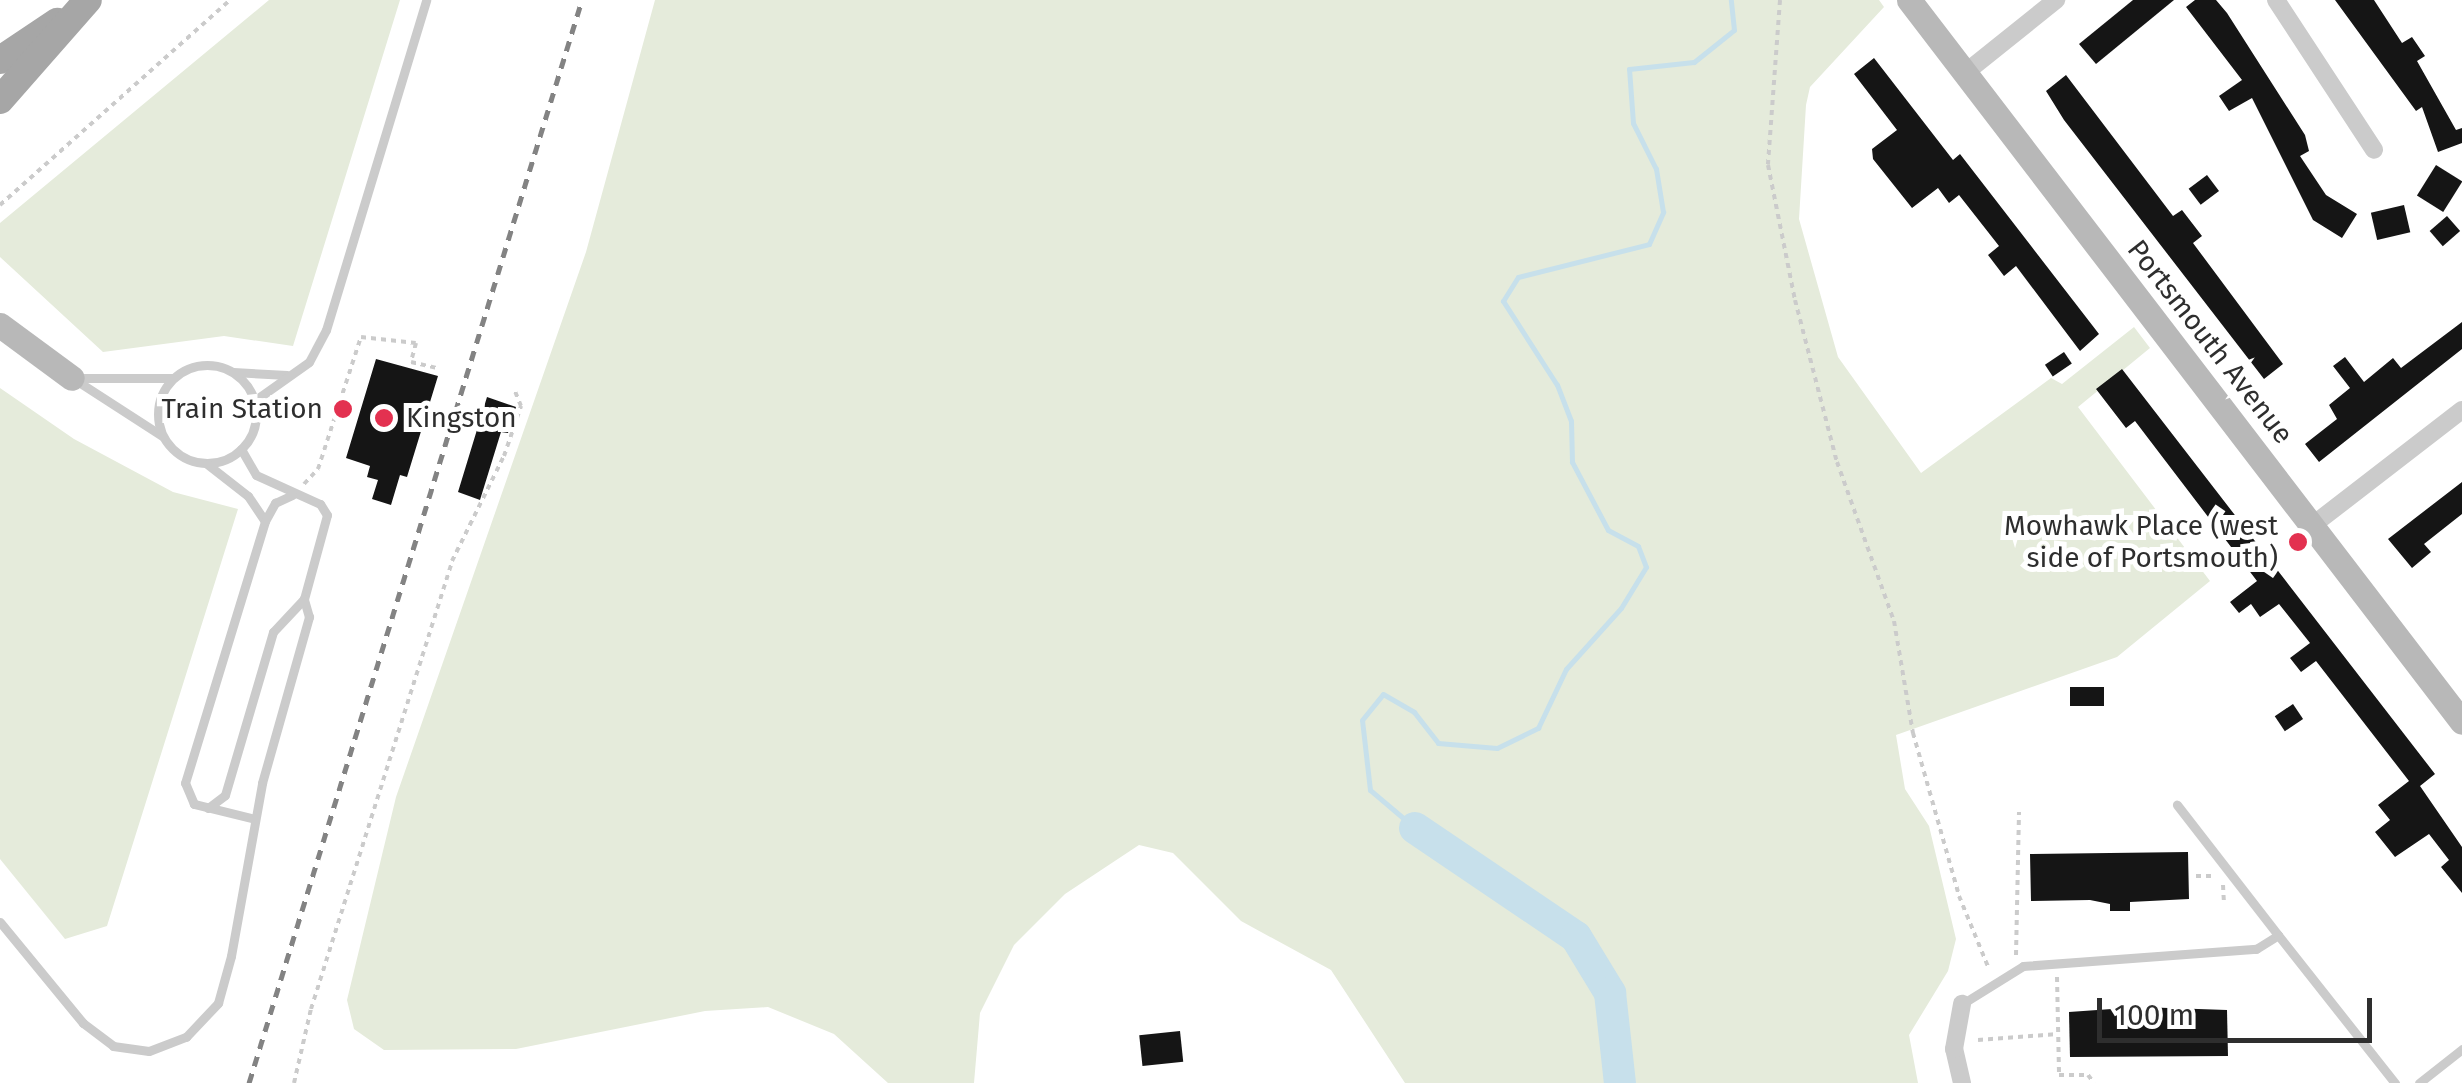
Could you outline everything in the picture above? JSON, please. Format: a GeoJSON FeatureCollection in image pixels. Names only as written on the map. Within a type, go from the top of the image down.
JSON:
{"type":"FeatureCollection","features":[{"type":"Feature","properties":{"kind":"main road","name":"Portsmouth Avenue"},"geometry":{"type":"LineString","coordinates":[[1909,0],[2462,722]]}},
{"type":"Feature","properties":{"kind":"main road"},"geometry":{"type":"LineString","coordinates":[[0,60],[86,2]]}},
{"type":"Feature","properties":{"kind":"main road"},"geometry":{"type":"LineString","coordinates":[[0,100],[86,2]]}},
{"type":"Feature","properties":{"kind":"main road"},"geometry":{"type":"LineString","coordinates":[[0,326],[72,378]]}},
{"type":"Feature","properties":{"kind":"street"},"geometry":{"type":"LineString","coordinates":[[1964,73],[2056,0]]}},
{"type":"Feature","properties":{"kind":"street"},"geometry":{"type":"LineString","coordinates":[[2276,0],[2374,150]]}},
{"type":"Feature","properties":{"kind":"street"},"geometry":{"type":"LineString","coordinates":[[2313,525],[2462,410]]}},
{"type":"Feature","properties":{"kind":"street"},"geometry":{"type":"LineString","coordinates":[[1962,1004],[1954,1048],[1962,1083]]}},
{"type":"Feature","properties":{"kind":"lane"},"geometry":{"type":"LineString","coordinates":[[254,401],[310,362],[326,330],[426,0]]}},
{"type":"Feature","properties":{"kind":"lane"},"geometry":{"type":"LineString","coordinates":[[72,378],[174,378],[202,365],[233,372],[289,376]]}},
{"type":"Feature","properties":{"kind":"lane"},"geometry":{"type":"LineString","coordinates":[[205,463],[241,449],[255,428],[254,401],[233,372]]}},
{"type":"Feature","properties":{"kind":"lane"},"geometry":{"type":"LineString","coordinates":[[72,378],[164,438],[175,451],[205,463],[236,484],[266,521]]}},
{"type":"Feature","properties":{"kind":"lane"},"geometry":{"type":"LineString","coordinates":[[164,438],[159,406],[174,378]]}},
{"type":"Feature","properties":{"kind":"lane"},"geometry":{"type":"LineString","coordinates":[[208,808],[225,795],[273,632],[304,599],[327,515],[320,504],[256,476],[241,449]]}},
{"type":"Feature","properties":{"kind":"lane"},"geometry":{"type":"LineString","coordinates":[[255,819],[208,808],[186,795],[185,784],[266,521],[275,503],[294,494]]}},
{"type":"Feature","properties":{"kind":"lane"},"geometry":{"type":"LineString","coordinates":[[0,922],[83,1024],[113,1046],[149,1051],[186,1037],[218,1003],[255,819],[309,618],[304,599]]}},
{"type":"Feature","properties":{"kind":"lane"},"geometry":{"type":"LineString","coordinates":[[2177,804],[2395,1083]]}},
{"type":"Feature","properties":{"kind":"lane"},"geometry":{"type":"LineString","coordinates":[[1962,1004],[2016,970],[2057,962],[2256,949],[2278,935]]}},
{"type":"Feature","properties":{"kind":"lane"},"geometry":{"type":"LineString","coordinates":[[2419,1083],[2462,1049]]}},
{"type":"Feature","properties":{"kind":"path"},"geometry":{"type":"LineString","coordinates":[[0,205],[230,0]]}},
{"type":"Feature","properties":{"kind":"path"},"geometry":{"type":"LineString","coordinates":[[1780,0],[1768,165],[1795,300],[1837,462],[1894,621],[1913,733],[1959,896],[1995,983]]}},
{"type":"Feature","properties":{"kind":"path"},"geometry":{"type":"LineString","coordinates":[[294,494],[318,469],[362,337],[416,343],[411,362],[436,368]]}},
{"type":"Feature","properties":{"kind":"path"},"geometry":{"type":"LineString","coordinates":[[294,1083],[452,562],[521,406],[515,392]]}},
{"type":"Feature","properties":{"kind":"path"},"geometry":{"type":"LineString","coordinates":[[2016,970],[2018,812]]}},
{"type":"Feature","properties":{"kind":"path"},"geometry":{"type":"LineString","coordinates":[[2057,962],[2058,1075],[2088,1075],[2094,1083]]}},
{"type":"Feature","properties":{"kind":"path"},"geometry":{"type":"LineString","coordinates":[[1978,1040],[2058,1034]]}},
{"type":"Feature","properties":{"kind":"green space"},"geometry":{"type":"Polygon","coordinates":[[[269,0],[400,0],[293,346],[224,336],[103,352],[0,257],[0,223],[269,0]]]}},
{"type":"Feature","properties":{"kind":"green space"},"geometry":{"type":"Polygon","coordinates":[[[655,0],[1879,0],[1884,7],[1810,87],[1806,105],[1799,219],[1838,357],[1921,473],[2051,378],[2062,384],[2134,327],[2150,348],[2078,407],[2210,581],[2117,657],[1896,735],[1905,789],[1929,826],[1956,939],[1948,971],[1909,1035],[1918,1083],[1405,1083],[1331,970],[1241,921],[1173,853],[1139,845],[1065,894],[1014,945],[980,1013],[974,1083],[888,1083],[834,1034],[768,1007],[705,1011],[516,1049],[384,1050],[354,1029],[347,1000],[396,797],[586,252],[655,0]]]}},
{"type":"Feature","properties":{"kind":"green space"},"geometry":{"type":"Polygon","coordinates":[[[0,388],[74,439],[173,492],[238,509],[107,926],[65,939],[0,859],[0,388]]]}},
{"type":"Feature","properties":{"kind":"building"},"geometry":{"type":"Polygon","coordinates":[[[2133,0],[2174,0],[2096,64],[2079,44],[2133,0]]]}},
{"type":"Feature","properties":{"kind":"building"},"geometry":{"type":"Polygon","coordinates":[[[2195,0],[2216,0],[2227,13],[2305,135],[2309,151],[2300,156],[2326,195],[2357,214],[2342,238],[2313,220],[2252,98],[2229,111],[2219,96],[2242,80],[2186,7],[2195,0]]]}},
{"type":"Feature","properties":{"kind":"building"},"geometry":{"type":"Polygon","coordinates":[[[2335,0],[2374,0],[2402,43],[2412,37],[2425,56],[2417,61],[2456,130],[2462,128],[2462,143],[2438,152],[2422,107],[2416,111],[2335,0]]]}},
{"type":"Feature","properties":{"kind":"building"},"geometry":{"type":"Polygon","coordinates":[[[1874,58],[1953,160],[1960,154],[2099,334],[2080,351],[2016,266],[2004,276],[1988,255],[1999,246],[1959,195],[1949,203],[1938,188],[1912,208],[1873,159],[1872,149],[1897,130],[1854,74],[1874,58]]]}},
{"type":"Feature","properties":{"kind":"building"},"geometry":{"type":"Polygon","coordinates":[[[2066,75],[2173,216],[2182,210],[2202,236],[2193,243],[2283,364],[2264,379],[2064,120],[2046,91],[2066,75]]]}},
{"type":"Feature","properties":{"kind":"building"},"geometry":{"type":"Polygon","coordinates":[[[2436,165],[2462,181],[2443,212],[2417,196],[2436,165]]]}},
{"type":"Feature","properties":{"kind":"building"},"geometry":{"type":"Polygon","coordinates":[[[2207,175],[2219,191],[2201,205],[2189,189],[2207,175]]]}},
{"type":"Feature","properties":{"kind":"building"},"geometry":{"type":"Polygon","coordinates":[[[2404,205],[2410,232],[2377,240],[2371,213],[2404,205]]]}},
{"type":"Feature","properties":{"kind":"building"},"geometry":{"type":"Polygon","coordinates":[[[2447,216],[2460,231],[2443,246],[2430,231],[2447,216]]]}},
{"type":"Feature","properties":{"kind":"building"},"geometry":{"type":"Polygon","coordinates":[[[2462,322],[2462,349],[2319,462],[2305,444],[2337,419],[2329,405],[2350,388],[2333,366],[2345,357],[2364,382],[2393,358],[2401,368],[2462,322]]]}},
{"type":"Feature","properties":{"kind":"building"},"geometry":{"type":"Polygon","coordinates":[[[2064,352],[2072,364],[2053,376],[2045,365],[2064,352]]]}},
{"type":"Feature","properties":{"kind":"building"},"geometry":{"type":"Polygon","coordinates":[[[376,359],[438,376],[407,477],[400,475],[391,505],[372,499],[378,480],[367,477],[370,466],[346,458],[376,359]]]}},
{"type":"Feature","properties":{"kind":"building"},"geometry":{"type":"Polygon","coordinates":[[[2122,369],[2435,774],[2420,786],[2462,847],[2462,893],[2441,867],[2449,860],[2429,834],[2395,857],[2375,832],[2390,820],[2378,805],[2409,781],[2316,661],[2301,672],[2290,658],[2310,643],[2279,604],[2260,617],[2251,604],[2239,613],[2230,602],[2257,581],[2135,421],[2126,428],[2096,389],[2122,369]]]}},
{"type":"Feature","properties":{"kind":"building"},"geometry":{"type":"Polygon","coordinates":[[[487,397],[516,407],[508,433],[501,432],[480,500],[458,492],[487,397]]]}},
{"type":"Feature","properties":{"kind":"building"},"geometry":{"type":"Polygon","coordinates":[[[2462,482],[2462,514],[2424,544],[2431,552],[2412,568],[2388,539],[2462,482]]]}},
{"type":"Feature","properties":{"kind":"building"},"geometry":{"type":"Polygon","coordinates":[[[2070,687],[2104,687],[2104,706],[2070,706],[2070,687]]]}},
{"type":"Feature","properties":{"kind":"building"},"geometry":{"type":"Polygon","coordinates":[[[2293,704],[2303,719],[2285,731],[2275,716],[2293,704]]]}},
{"type":"Feature","properties":{"kind":"building"},"geometry":{"type":"Polygon","coordinates":[[[2188,852],[2189,899],[2130,902],[2130,911],[2110,911],[2110,904],[2090,900],[2031,901],[2030,854],[2188,852]]]}},
{"type":"Feature","properties":{"kind":"building"},"geometry":{"type":"Polygon","coordinates":[[[2140,1007],[2227,1010],[2228,1056],[2070,1057],[2069,1012],[2140,1007]]]}},
{"type":"Feature","properties":{"kind":"building"},"geometry":{"type":"Polygon","coordinates":[[[1180,1031],[1183,1062],[1142,1066],[1139,1035],[1180,1031]]]}},
{"type":"Feature","properties":{"kind":"waterway"},"geometry":{"type":"LineString","coordinates":[[1415,828],[1370,790],[1362,720],[1383,694],[1414,712],[1438,743],[1497,748],[1538,728],[1566,669],[1621,608],[1646,567],[1638,546],[1608,530],[1572,462],[1571,421],[1557,385],[1503,301],[1518,277],[1649,244],[1663,212],[1656,169],[1633,123],[1629,69],[1694,62],[1734,30],[1731,0]]}},
{"type":"Feature","properties":{"kind":"waterway"},"geometry":{"type":"LineString","coordinates":[[1415,828],[1576,937],[1610,993],[1620,1083]]}},
{"type":"Feature","properties":{"kind":"railway"},"geometry":{"type":"LineString","coordinates":[[249,1083],[582,0]]}},
{"type":"Feature","properties":{"kind":"place","name":"Train Station"},"geometry":{"type":"Point","coordinates":[343,409]}},
{"type":"Feature","properties":{"kind":"place","name":"Kingston"},"geometry":{"type":"Point","coordinates":[384,418]}},
{"type":"Feature","properties":{"kind":"place","name":"Mowhawk Place (west side of Portsmouth)"},"geometry":{"type":"Point","coordinates":[2298,542]}}]}
